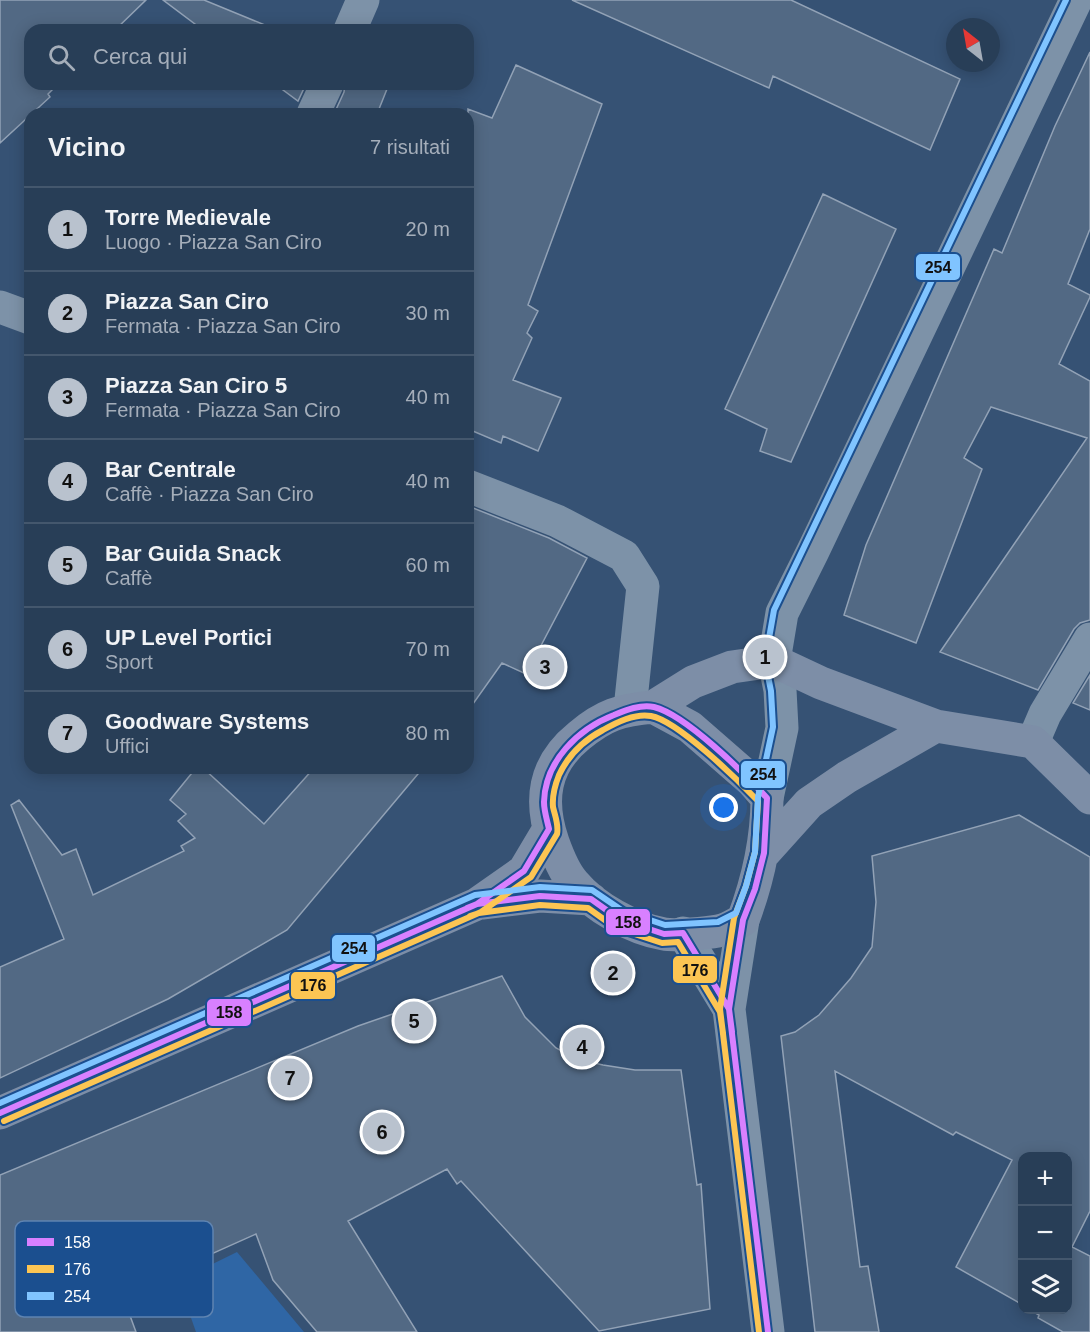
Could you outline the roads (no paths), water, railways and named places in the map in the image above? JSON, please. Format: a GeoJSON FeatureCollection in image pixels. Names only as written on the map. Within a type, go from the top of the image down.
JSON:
{"type":"FeatureCollection","features":[{"type":"Feature","properties":{"kind":"main road"},"geometry":{"type":"LineString","coordinates":[[642,708],[690,727],[752,781],[767,798],[764,853],[755,889],[743,920],[720,931],[664,934],[619,919],[591,899],[573,882],[559,859],[549,829],[544,802],[551,771],[564,748],[597,720],[642,708],[693,682],[732,667],[774,661],[821,683],[936,726],[1033,742],[1090,798]]}},
{"type":"Feature","properties":{"kind":"main road"},"geometry":{"type":"LineString","coordinates":[[764,853],[809,803],[847,777],[936,726]]}},
{"type":"Feature","properties":{"kind":"main road"},"geometry":{"type":"LineString","coordinates":[[0,1113],[477,904],[524,871],[549,829]]}},
{"type":"Feature","properties":{"kind":"main road"},"geometry":{"type":"LineString","coordinates":[[477,904],[540,896],[591,899]]}},
{"type":"Feature","properties":{"kind":"street"},"geometry":{"type":"LineString","coordinates":[[353,24],[363,0]]}},
{"type":"Feature","properties":{"kind":"street"},"geometry":{"type":"LineString","coordinates":[[767,798],[782,728],[780,690],[774,661],[782,613],[1077,0]]}},
{"type":"Feature","properties":{"kind":"street"},"geometry":{"type":"LineString","coordinates":[[316,108],[324,90]]}},
{"type":"Feature","properties":{"kind":"street"},"geometry":{"type":"LineString","coordinates":[[0,307],[24,316]]}},
{"type":"Feature","properties":{"kind":"street"},"geometry":{"type":"LineString","coordinates":[[474,488],[557,521],[624,556],[643,586],[642,708]]}},
{"type":"Feature","properties":{"kind":"street"},"geometry":{"type":"LineString","coordinates":[[1033,742],[1045,714],[1090,639]]}},
{"type":"Feature","properties":{"kind":"street"},"geometry":{"type":"LineString","coordinates":[[743,920],[729,1009],[768,1332]]}},
{"type":"Feature","properties":{"kind":"street"},"geometry":{"type":"LineString","coordinates":[[683,933],[729,1009]]}},
{"type":"Feature","properties":{"kind":"place","name":"Torre Medievale"},"geometry":{"type":"Point","coordinates":[765,657]}},
{"type":"Feature","properties":{"kind":"place","name":"Piazza San Ciro 5"},"geometry":{"type":"Point","coordinates":[545,667]}},
{"type":"Feature","properties":{"kind":"place","name":"Piazza San Ciro"},"geometry":{"type":"Point","coordinates":[613,973]}},
{"type":"Feature","properties":{"kind":"place","name":"Bar Guida Snack"},"geometry":{"type":"Point","coordinates":[414,1021]}},
{"type":"Feature","properties":{"kind":"place","name":"Bar Centrale"},"geometry":{"type":"Point","coordinates":[582,1047]}},
{"type":"Feature","properties":{"kind":"place","name":"Goodware Systems"},"geometry":{"type":"Point","coordinates":[290,1078]}},
{"type":"Feature","properties":{"kind":"place","name":"UP Level Portici"},"geometry":{"type":"Point","coordinates":[382,1132]}}]}
